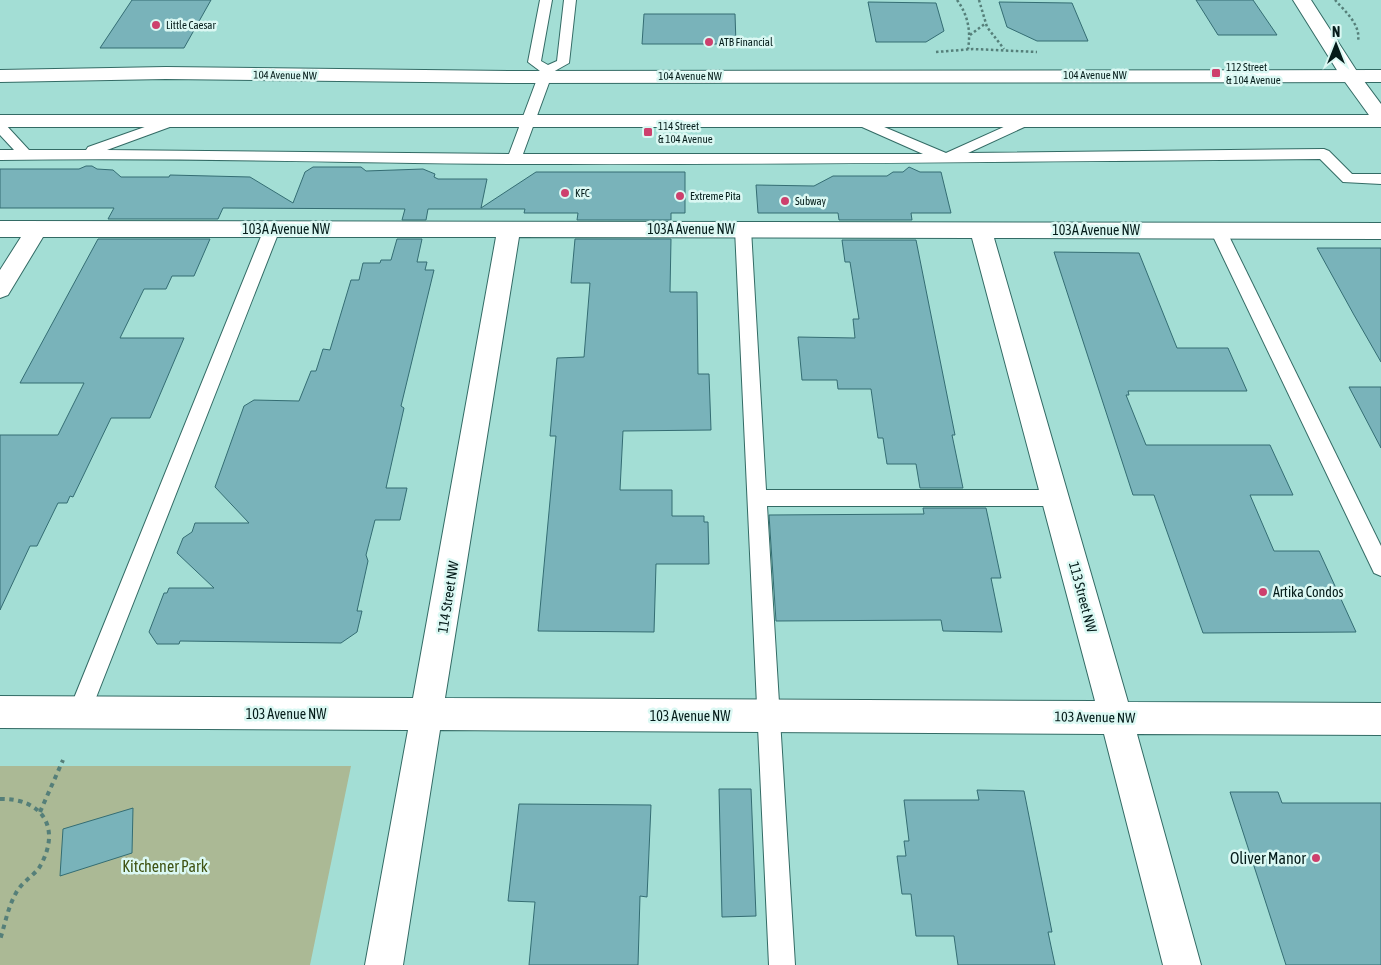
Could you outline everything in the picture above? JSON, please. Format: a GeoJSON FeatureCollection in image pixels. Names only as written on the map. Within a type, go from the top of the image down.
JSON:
{"type":"FeatureCollection","features":[{"type":"Feature","properties":{"kind":"street"},"geometry":{"type":"LineString","coordinates":[[1302,0],[1381,120]]}},
{"type":"Feature","properties":{"kind":"street","name":"104 Avenue NW"},"geometry":{"type":"LineString","coordinates":[[0,76],[166,73],[1381,76]]}},
{"type":"Feature","properties":{"kind":"street"},"geometry":{"type":"LineString","coordinates":[[0,121],[1381,120]]}},
{"type":"Feature","properties":{"kind":"street","name":"103A Avenue NW"},"geometry":{"type":"LineString","coordinates":[[0,229],[1381,231]]}},
{"type":"Feature","properties":{"kind":"street"},"geometry":{"type":"LineString","coordinates":[[0,289],[37,229]]}},
{"type":"Feature","properties":{"kind":"street","name":"114 Street NW"},"geometry":{"type":"LineString","coordinates":[[384,965],[509,230]]}},
{"type":"Feature","properties":{"kind":"street","name":"113 Street NW"},"geometry":{"type":"LineString","coordinates":[[981,230],[1056,498],[1182,965]]}},
{"type":"Feature","properties":{"kind":"street","name":"103 Avenue NW"},"geometry":{"type":"LineString","coordinates":[[0,712],[1381,719]]}},
{"type":"Feature","properties":{"kind":"lane"},"geometry":{"type":"LineString","coordinates":[[546,0],[534,62],[546,73]]}},
{"type":"Feature","properties":{"kind":"lane"},"geometry":{"type":"LineString","coordinates":[[514,159],[546,73],[562,63],[570,0]]}},
{"type":"Feature","properties":{"kind":"lane"},"geometry":{"type":"LineString","coordinates":[[858,120],[946,158],[1028,120]]}},
{"type":"Feature","properties":{"kind":"lane"},"geometry":{"type":"LineString","coordinates":[[82,154],[173,121]]}},
{"type":"Feature","properties":{"kind":"lane"},"geometry":{"type":"LineString","coordinates":[[0,127],[26,156]]}},
{"type":"Feature","properties":{"kind":"lane"},"geometry":{"type":"LineString","coordinates":[[0,155],[82,154],[514,159],[946,158],[1324,154],[1348,179],[1381,179]]}},
{"type":"Feature","properties":{"kind":"lane"},"geometry":{"type":"LineString","coordinates":[[743,229],[782,965]]}},
{"type":"Feature","properties":{"kind":"lane"},"geometry":{"type":"LineString","coordinates":[[79,713],[272,230]]}},
{"type":"Feature","properties":{"kind":"lane"},"geometry":{"type":"LineString","coordinates":[[1218,230],[1381,567]]}},
{"type":"Feature","properties":{"kind":"lane"},"geometry":{"type":"LineString","coordinates":[[758,498],[1056,498]]}},
{"type":"Feature","properties":{"kind":"path"},"geometry":{"type":"LineString","coordinates":[[957,0],[967,15],[968,49]]}},
{"type":"Feature","properties":{"kind":"path"},"geometry":{"type":"LineString","coordinates":[[980,0],[986,23],[994,40],[1004,49]]}},
{"type":"Feature","properties":{"kind":"path"},"geometry":{"type":"LineString","coordinates":[[1336,0],[1357,28],[1359,36],[1356,46]]}},
{"type":"Feature","properties":{"kind":"path"},"geometry":{"type":"LineString","coordinates":[[969,36],[986,23]]}},
{"type":"Feature","properties":{"kind":"path"},"geometry":{"type":"LineString","coordinates":[[40,812],[63,760]]}},
{"type":"Feature","properties":{"kind":"path"},"geometry":{"type":"LineString","coordinates":[[0,799],[27,805],[40,812],[49,822],[51,840],[46,856],[34,874],[18,890],[0,940]]}},
{"type":"Feature","properties":{"kind":"green space","name":"Kitchener Park"},"geometry":{"type":"Polygon","coordinates":[[[0,766],[351,766],[310,965],[0,965],[0,766]]]}},
{"type":"Feature","properties":{"kind":"building","name":"Little Caesar"},"geometry":{"type":"Polygon","coordinates":[[[132,0],[211,0],[184,48],[100,48],[132,0]]]}},
{"type":"Feature","properties":{"kind":"building"},"geometry":{"type":"Polygon","coordinates":[[[1196,0],[1253,0],[1277,35],[1218,35],[1196,0]]]}},
{"type":"Feature","properties":{"kind":"building"},"geometry":{"type":"Polygon","coordinates":[[[868,2],[936,3],[944,31],[926,42],[876,42],[868,2]]]}},
{"type":"Feature","properties":{"kind":"building"},"geometry":{"type":"Polygon","coordinates":[[[999,2],[1072,3],[1088,41],[1037,41],[1007,27],[999,2]]]}},
{"type":"Feature","properties":{"kind":"building"},"geometry":{"type":"Polygon","coordinates":[[[644,14],[735,14],[736,44],[642,44],[644,14]]]}},
{"type":"Feature","properties":{"kind":"building"},"geometry":{"type":"Polygon","coordinates":[[[86,166],[113,170],[121,177],[169,177],[170,175],[250,177],[293,203],[305,172],[313,167],[361,167],[366,171],[423,169],[435,174],[434,177],[438,179],[487,179],[481,208],[536,172],[685,172],[685,213],[671,213],[671,220],[577,220],[578,213],[524,213],[525,209],[428,209],[426,220],[402,220],[405,209],[223,208],[218,219],[108,219],[114,208],[0,208],[0,169],[79,169],[86,166]]]}},
{"type":"Feature","properties":{"kind":"building"},"geometry":{"type":"Polygon","coordinates":[[[909,167],[920,172],[941,172],[951,213],[911,213],[912,220],[839,220],[838,213],[758,213],[756,185],[814,186],[833,176],[887,176],[893,172],[903,172],[909,167]]]}},
{"type":"Feature","properties":{"kind":"building"},"geometry":{"type":"Polygon","coordinates":[[[98,239],[210,239],[194,276],[172,276],[166,289],[144,289],[120,338],[184,338],[150,418],[111,418],[73,497],[70,496],[67,503],[58,503],[37,546],[30,546],[0,610],[0,435],[58,435],[84,383],[20,383],[98,239]]]}},
{"type":"Feature","properties":{"kind":"building"},"geometry":{"type":"Polygon","coordinates":[[[397,239],[422,239],[417,262],[427,262],[425,270],[434,270],[401,406],[404,408],[386,488],[407,488],[400,520],[375,520],[366,555],[368,561],[357,611],[362,611],[357,632],[341,643],[180,641],[179,644],[157,644],[149,632],[164,593],[167,593],[169,588],[214,588],[177,553],[183,538],[192,532],[195,523],[249,523],[215,487],[244,406],[254,400],[299,401],[311,371],[316,371],[323,349],[330,350],[351,280],[359,280],[363,263],[380,263],[381,260],[391,260],[397,239]]]}},
{"type":"Feature","properties":{"kind":"building"},"geometry":{"type":"Polygon","coordinates":[[[575,239],[671,239],[670,292],[697,292],[698,374],[709,374],[711,430],[623,431],[620,490],[672,490],[672,516],[704,516],[704,522],[708,522],[709,564],[656,564],[654,632],[538,631],[556,436],[550,436],[557,358],[584,357],[590,283],[571,283],[575,239]]]}},
{"type":"Feature","properties":{"kind":"building"},"geometry":{"type":"Polygon","coordinates":[[[842,240],[916,240],[955,435],[952,435],[963,488],[920,488],[916,464],[887,464],[883,438],[878,438],[871,389],[838,389],[837,380],[802,380],[798,337],[855,338],[853,319],[859,319],[850,262],[845,262],[842,240]]]}},
{"type":"Feature","properties":{"kind":"building"},"geometry":{"type":"Polygon","coordinates":[[[1317,248],[1381,248],[1381,362],[1354,315],[1317,248]]]}},
{"type":"Feature","properties":{"kind":"building"},"geometry":{"type":"Polygon","coordinates":[[[1054,252],[1139,253],[1177,348],[1228,348],[1247,391],[1128,391],[1129,395],[1126,395],[1146,445],[1270,445],[1293,495],[1250,495],[1274,551],[1319,551],[1356,632],[1203,633],[1154,495],[1133,495],[1054,252]]]}},
{"type":"Feature","properties":{"kind":"building"},"geometry":{"type":"Polygon","coordinates":[[[1349,387],[1381,387],[1381,448],[1349,387]]]}},
{"type":"Feature","properties":{"kind":"building"},"geometry":{"type":"Polygon","coordinates":[[[923,508],[986,508],[1001,578],[991,578],[1002,632],[943,631],[941,620],[776,621],[769,515],[924,514],[923,508]]]}},
{"type":"Feature","properties":{"kind":"building"},"geometry":{"type":"Polygon","coordinates":[[[719,789],[751,789],[756,916],[722,917],[719,789]]]}},
{"type":"Feature","properties":{"kind":"building"},"geometry":{"type":"Polygon","coordinates":[[[977,790],[1024,791],[1052,932],[1048,932],[1055,965],[958,965],[954,936],[916,936],[911,894],[902,894],[897,856],[906,856],[904,841],[909,841],[904,800],[979,800],[977,790]]]}},
{"type":"Feature","properties":{"kind":"building","name":"Oliver Manor"},"geometry":{"type":"Polygon","coordinates":[[[1230,792],[1278,792],[1282,803],[1381,803],[1381,965],[1286,965],[1230,792]]]}},
{"type":"Feature","properties":{"kind":"building"},"geometry":{"type":"Polygon","coordinates":[[[519,804],[651,805],[647,897],[640,896],[638,965],[529,965],[535,902],[508,901],[519,804]]]}},
{"type":"Feature","properties":{"kind":"building"},"geometry":{"type":"Polygon","coordinates":[[[133,808],[132,853],[60,876],[63,829],[133,808]]]}},
{"type":"Feature","properties":{"kind":"place","name":"Little Caesar"},"geometry":{"type":"Point","coordinates":[156,25]}},
{"type":"Feature","properties":{"kind":"place","name":"ATB Financial"},"geometry":{"type":"Point","coordinates":[709,42]}},
{"type":"Feature","properties":{"kind":"place","name":"112 Street & 104 Avenue"},"geometry":{"type":"Point","coordinates":[1216,73]}},
{"type":"Feature","properties":{"kind":"place","name":"114 Street & 104 Avenue"},"geometry":{"type":"Point","coordinates":[648,132]}},
{"type":"Feature","properties":{"kind":"place","name":"KFC"},"geometry":{"type":"Point","coordinates":[565,193]}},
{"type":"Feature","properties":{"kind":"place","name":"Extreme Pita"},"geometry":{"type":"Point","coordinates":[680,196]}},
{"type":"Feature","properties":{"kind":"place","name":"Subway"},"geometry":{"type":"Point","coordinates":[785,201]}},
{"type":"Feature","properties":{"kind":"place","name":"Artika Condos"},"geometry":{"type":"Point","coordinates":[1263,592]}},
{"type":"Feature","properties":{"kind":"place","name":"Oliver Manor"},"geometry":{"type":"Point","coordinates":[1316,858]}}]}
